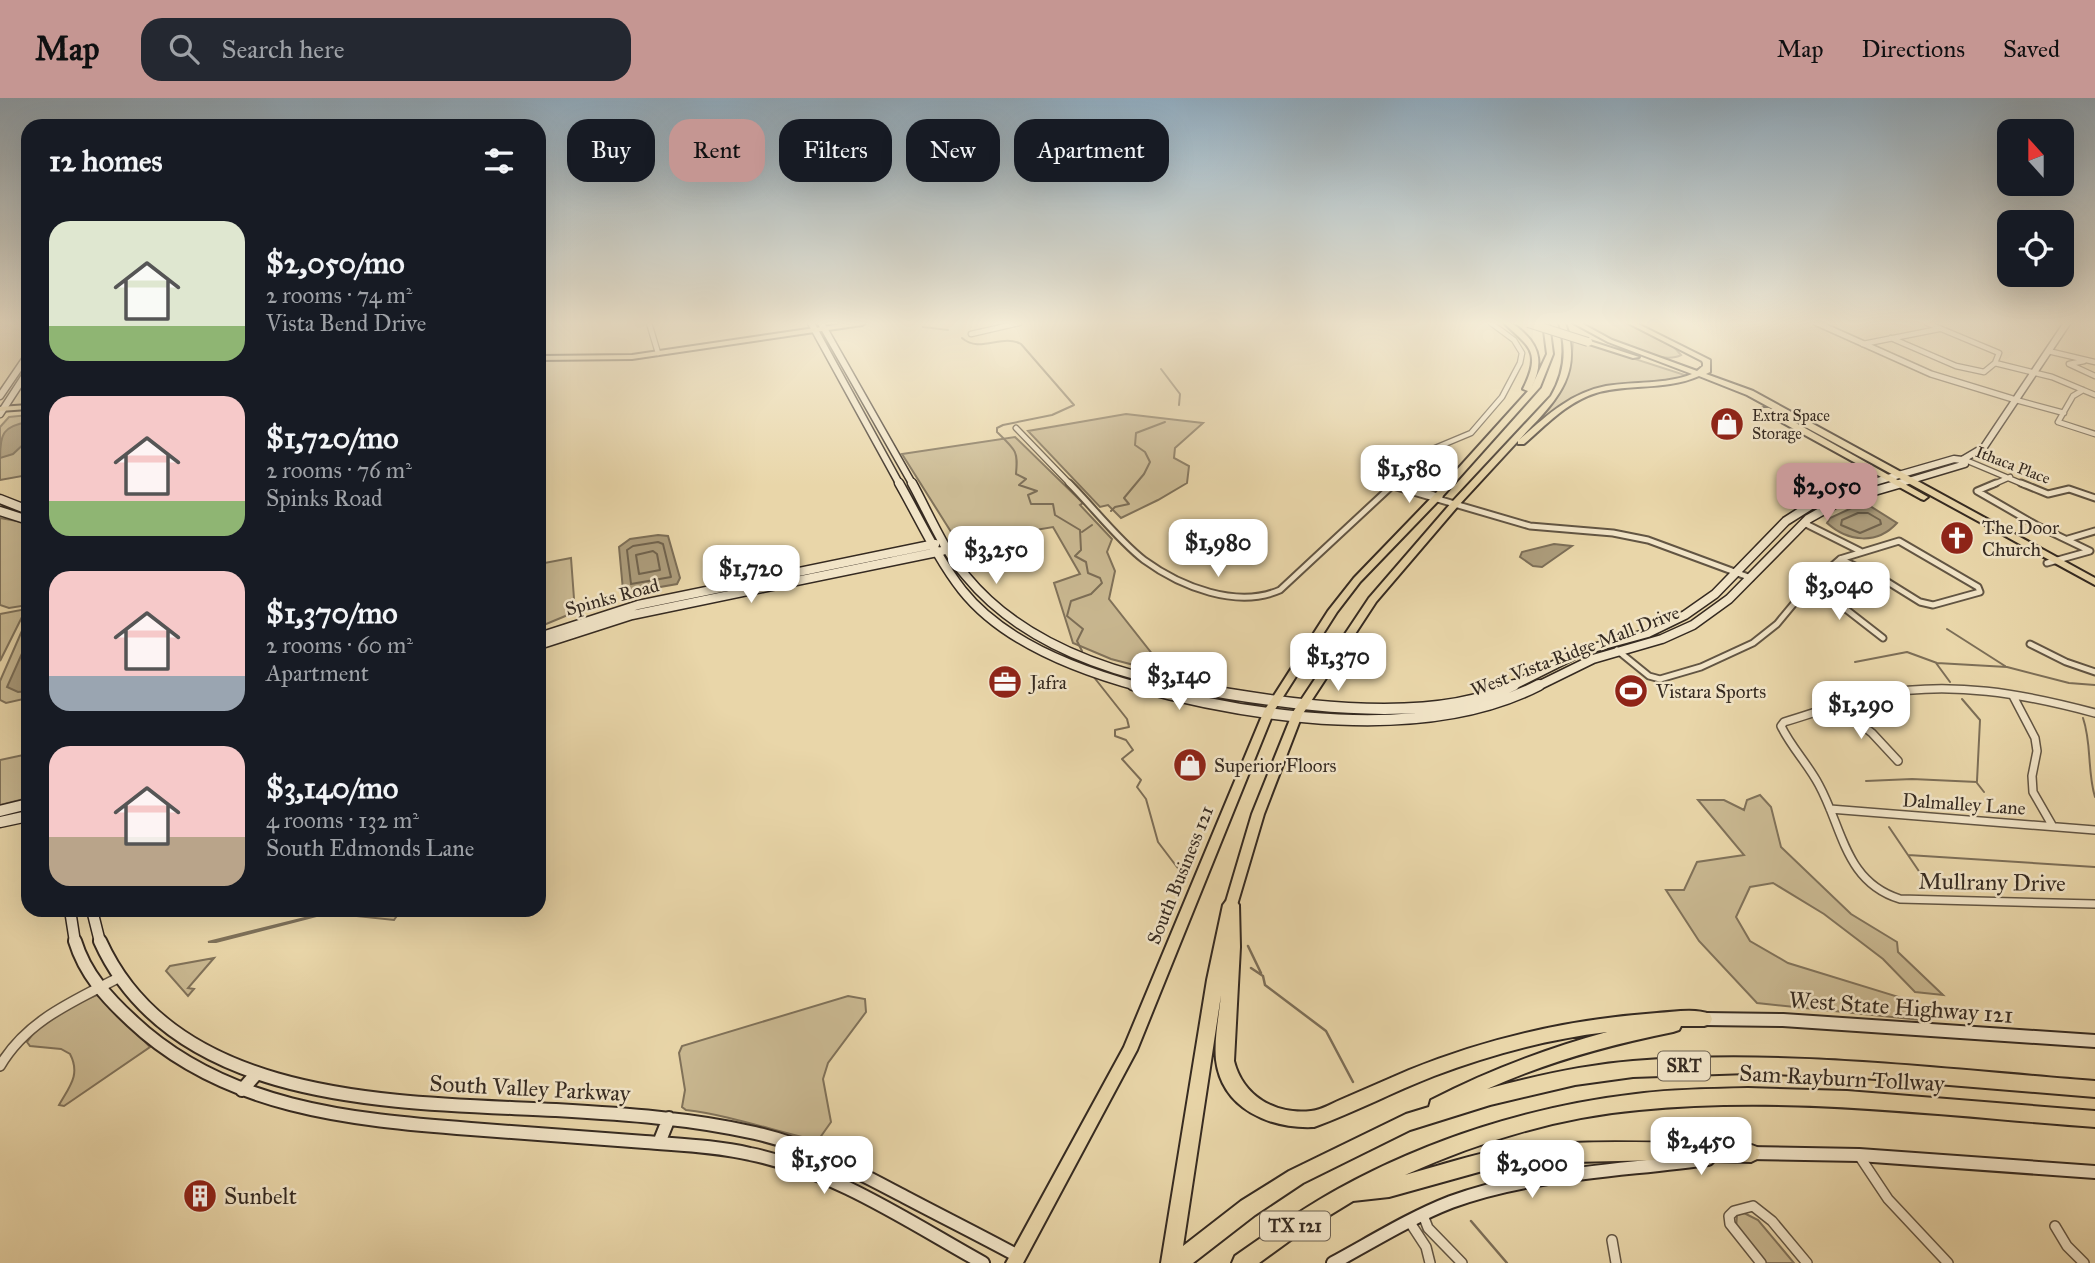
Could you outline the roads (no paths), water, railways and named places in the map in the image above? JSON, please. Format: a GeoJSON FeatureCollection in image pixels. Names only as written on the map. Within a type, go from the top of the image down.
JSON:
{"type":"FeatureCollection","features":[{"type":"Feature","properties":{"kind":"highway"},"geometry":{"type":"LineString","coordinates":[[1231,905],[1234,935],[1225,1059],[1228,1074],[1249,1102],[1279,1119],[1314,1119],[1454,1061],[1541,1037],[1633,1021],[1704,1019]]}},
{"type":"Feature","properties":{"kind":"highway"},"geometry":{"type":"LineString","coordinates":[[1171,1263],[1215,980],[1231,905]]}},
{"type":"Feature","properties":{"kind":"highway"},"geometry":{"type":"LineString","coordinates":[[1406,1123],[1452,1098],[1565,1050],[1622,1034],[1704,1019]]}},
{"type":"Feature","properties":{"kind":"highway","name":"Sam Rayburn Tollway"},"geometry":{"type":"LineString","coordinates":[[1406,1123],[1512,1090],[1597,1074],[1691,1066],[1808,1068],[2095,1089]]}},
{"type":"Feature","properties":{"kind":"highway","name":"Sam Rayburn Tollway"},"geometry":{"type":"LineString","coordinates":[[1350,1192],[1410,1162],[1511,1126],[1571,1112],[1633,1102],[1762,1096],[2095,1119]]}},
{"type":"Feature","properties":{"kind":"highway","name":"TX 121"},"geometry":{"type":"LineString","coordinates":[[1177,1263],[1248,1208],[1296,1177],[1406,1123]]}},
{"type":"Feature","properties":{"kind":"highway"},"geometry":{"type":"LineString","coordinates":[[1350,1192],[1372,1192],[1462,1165],[1505,1157],[1549,1153],[1697,1150],[1751,1153]]}},
{"type":"Feature","properties":{"kind":"highway","name":"TX 121"},"geometry":{"type":"LineString","coordinates":[[1242,1263],[1291,1228],[1350,1192]]}},
{"type":"Feature","properties":{"kind":"main road"},"geometry":{"type":"LineString","coordinates":[[0,396],[12,379],[17,377]]}},
{"type":"Feature","properties":{"kind":"main road"},"geometry":{"type":"LineString","coordinates":[[841,377],[966,594],[993,618],[1015,634],[1071,664],[1164,694],[1272,706]]}},
{"type":"Feature","properties":{"kind":"main road"},"geometry":{"type":"LineString","coordinates":[[852,377],[894,449],[940,547],[972,584],[1030,631],[1111,669],[1272,706]]}},
{"type":"Feature","properties":{"kind":"main road"},"geometry":{"type":"LineString","coordinates":[[1529,395],[1525,392],[1533,377]]}},
{"type":"Feature","properties":{"kind":"main road","name":"South Business 121"},"geometry":{"type":"LineString","coordinates":[[1016,1259],[1130,1051],[1272,706],[1332,611],[1357,580],[1436,498],[1542,377]]}},
{"type":"Feature","properties":{"kind":"main road"},"geometry":{"type":"LineString","coordinates":[[1231,905],[1258,814],[1297,715],[1372,600],[1455,504],[1554,397],[1563,377]]}},
{"type":"Feature","properties":{"kind":"main road"},"geometry":{"type":"LineString","coordinates":[[1484,473],[1575,398],[1616,386],[1674,377]]}},
{"type":"Feature","properties":{"kind":"main road"},"geometry":{"type":"LineString","coordinates":[[1706,377],[1750,393],[1815,428],[2051,562],[2095,590]]}},
{"type":"Feature","properties":{"kind":"main road"},"geometry":{"type":"LineString","coordinates":[[1706,377],[1891,478],[1904,480]]}},
{"type":"Feature","properties":{"kind":"main road"},"geometry":{"type":"LineString","coordinates":[[1963,459],[1984,447],[2031,377]]}},
{"type":"Feature","properties":{"kind":"main road"},"geometry":{"type":"LineString","coordinates":[[1,411],[21,381]]}},
{"type":"Feature","properties":{"kind":"main road"},"geometry":{"type":"LineString","coordinates":[[1,411],[21,408]]}},
{"type":"Feature","properties":{"kind":"main road"},"geometry":{"type":"LineString","coordinates":[[1,411],[21,412]]}},
{"type":"Feature","properties":{"kind":"main road"},"geometry":{"type":"LineString","coordinates":[[1802,430],[1815,428]]}},
{"type":"Feature","properties":{"kind":"main road"},"geometry":{"type":"LineString","coordinates":[[882,449],[894,449]]}},
{"type":"Feature","properties":{"kind":"main road","name":"West Vista Ridge Mall Drive"},"geometry":{"type":"LineString","coordinates":[[1272,706],[1297,715],[1362,720],[1467,712],[1502,702],[1595,658],[1655,642],[1688,627],[1716,610],[1804,523],[1836,503],[1904,480],[1954,459],[1963,459]]}},
{"type":"Feature","properties":{"kind":"main road","name":"West Vista Ridge Mall Drive"},"geometry":{"type":"LineString","coordinates":[[1272,706],[1306,704],[1368,710],[1452,704],[1501,692],[1583,651],[1648,633],[1702,606],[1794,515],[1831,495],[1891,478]]}},
{"type":"Feature","properties":{"kind":"main road"},"geometry":{"type":"LineString","coordinates":[[0,499],[21,507]]}},
{"type":"Feature","properties":{"kind":"main road"},"geometry":{"type":"LineString","coordinates":[[0,512],[21,518]]}},
{"type":"Feature","properties":{"kind":"main road"},"geometry":{"type":"LineString","coordinates":[[1794,515],[1804,523]]}},
{"type":"Feature","properties":{"kind":"main road","name":"Spinks Road"},"geometry":{"type":"LineString","coordinates":[[546,635],[940,547]]}},
{"type":"Feature","properties":{"kind":"main road"},"geometry":{"type":"LineString","coordinates":[[2051,562],[2095,582]]}},
{"type":"Feature","properties":{"kind":"main road"},"geometry":{"type":"LineString","coordinates":[[993,618],[1000,618],[1025,632],[1030,631]]}},
{"type":"Feature","properties":{"kind":"main road","name":"Spinks Road"},"geometry":{"type":"LineString","coordinates":[[546,642],[578,627]]}},
{"type":"Feature","properties":{"kind":"main road"},"geometry":{"type":"LineString","coordinates":[[1071,664],[1079,662],[1104,671],[1111,669]]}},
{"type":"Feature","properties":{"kind":"main road"},"geometry":{"type":"LineString","coordinates":[[1538,685],[1557,670],[1556,665]]}},
{"type":"Feature","properties":{"kind":"main road"},"geometry":{"type":"LineString","coordinates":[[1467,712],[1473,705],[1498,698],[1501,692]]}},
{"type":"Feature","properties":{"kind":"main road"},"geometry":{"type":"LineString","coordinates":[[1388,718],[1444,710],[1452,704]]}},
{"type":"Feature","properties":{"kind":"main road"},"geometry":{"type":"LineString","coordinates":[[0,811],[21,806]]}},
{"type":"Feature","properties":{"kind":"main road"},"geometry":{"type":"LineString","coordinates":[[0,822],[21,818]]}},
{"type":"Feature","properties":{"kind":"main road","name":"South Valley Parkway"},"geometry":{"type":"LineString","coordinates":[[71,917],[80,959],[89,978],[150,1040],[185,1065],[273,1102],[368,1121],[744,1152],[783,1162],[829,1179],[982,1263]]}},
{"type":"Feature","properties":{"kind":"main road","name":"South Valley Parkway"},"geometry":{"type":"LineString","coordinates":[[93,917],[100,941],[120,977],[143,1007],[190,1043],[257,1073],[318,1092],[380,1100],[669,1118],[756,1133],[805,1146],[849,1166],[1016,1259]]}},
{"type":"Feature","properties":{"kind":"main road","name":"West State Highway 121"},"geometry":{"type":"LineString","coordinates":[[1704,1019],[1783,1020],[2095,1041]]}},
{"type":"Feature","properties":{"kind":"main road"},"geometry":{"type":"LineString","coordinates":[[242,1090],[257,1073]]}},
{"type":"Feature","properties":{"kind":"main road"},"geometry":{"type":"LineString","coordinates":[[659,1143],[669,1118]]}},
{"type":"Feature","properties":{"kind":"main road"},"geometry":{"type":"LineString","coordinates":[[1333,1263],[1409,1221],[1469,1197],[1519,1184],[1751,1153],[1859,1155],[2094,1173]]}},
{"type":"Feature","properties":{"kind":"street"},"geometry":{"type":"LineString","coordinates":[[1016,428],[1138,554],[1169,573],[1235,599],[1265,598],[1280,590],[1395,484],[1420,453],[1468,436],[1506,392],[1513,377]]}},
{"type":"Feature","properties":{"kind":"street"},"geometry":{"type":"LineString","coordinates":[[1942,377],[2064,413]]}},
{"type":"Feature","properties":{"kind":"street"},"geometry":{"type":"LineString","coordinates":[[2047,377],[2095,395]]}},
{"type":"Feature","properties":{"kind":"street"},"geometry":{"type":"LineString","coordinates":[[2083,390],[2073,396],[2058,422],[2095,434]]}},
{"type":"Feature","properties":{"kind":"street","name":"Ithaca Place"},"geometry":{"type":"LineString","coordinates":[[1963,459],[2048,494],[2070,489],[2095,498]]}},
{"type":"Feature","properties":{"kind":"street"},"geometry":{"type":"LineString","coordinates":[[2010,477],[1978,491],[2036,525],[2092,552]]}},
{"type":"Feature","properties":{"kind":"street"},"geometry":{"type":"LineString","coordinates":[[1395,484],[1530,526],[1639,538],[1751,578]]}},
{"type":"Feature","properties":{"kind":"street"},"geometry":{"type":"LineString","coordinates":[[1804,523],[1860,551]]}},
{"type":"Feature","properties":{"kind":"street"},"geometry":{"type":"LineString","coordinates":[[2068,539],[2095,531]]}},
{"type":"Feature","properties":{"kind":"street"},"geometry":{"type":"LineString","coordinates":[[1610,644],[1649,676],[1660,679],[1701,667],[1752,643],[1777,624],[1806,589],[1840,559],[1899,541],[1978,587],[1980,592],[1933,605],[1920,602],[1883,579],[1840,559]]}},
{"type":"Feature","properties":{"kind":"street"},"geometry":{"type":"LineString","coordinates":[[2051,562],[2092,552]]}},
{"type":"Feature","properties":{"kind":"street"},"geometry":{"type":"LineString","coordinates":[[1806,589],[1825,597],[1863,621],[1883,638]]}},
{"type":"Feature","properties":{"kind":"street"},"geometry":{"type":"LineString","coordinates":[[2030,644],[2095,672]]}},
{"type":"Feature","properties":{"kind":"street"},"geometry":{"type":"LineString","coordinates":[[1830,810],[1801,755],[1781,726],[1784,722],[1878,694],[1907,691],[1962,691],[2013,696],[2095,713]]}},
{"type":"Feature","properties":{"kind":"street"},"geometry":{"type":"LineString","coordinates":[[2013,696],[2035,738],[2037,751],[2032,776],[2033,792],[2052,825]]}},
{"type":"Feature","properties":{"kind":"street"},"geometry":{"type":"LineString","coordinates":[[1837,706],[1872,733],[1898,761]]}},
{"type":"Feature","properties":{"kind":"street","name":"Dalmalley Lane"},"geometry":{"type":"LineString","coordinates":[[1830,810],[2095,830]]}},
{"type":"Feature","properties":{"kind":"street","name":"Mullrany Drive"},"geometry":{"type":"LineString","coordinates":[[1830,810],[1846,851],[1879,893],[1887,897],[2095,904]]}},
{"type":"Feature","properties":{"kind":"street"},"geometry":{"type":"LineString","coordinates":[[0,1066],[5,1055],[30,1028],[120,977]]}},
{"type":"Feature","properties":{"kind":"street"},"geometry":{"type":"LineString","coordinates":[[1859,1155],[1888,1199],[1948,1263]]}},
{"type":"Feature","properties":{"kind":"street"},"geometry":{"type":"LineString","coordinates":[[1761,1263],[1730,1224],[1729,1216],[1734,1210],[1753,1206],[1764,1213],[1807,1263]]}},
{"type":"Feature","properties":{"kind":"street"},"geometry":{"type":"LineString","coordinates":[[1423,1215],[1428,1228],[1462,1263]]}},
{"type":"Feature","properties":{"kind":"street"},"geometry":{"type":"LineString","coordinates":[[1409,1221],[1426,1247],[1430,1263]]}},
{"type":"Feature","properties":{"kind":"street"},"geometry":{"type":"LineString","coordinates":[[2054,1226],[2067,1246],[2084,1263]]}},
{"type":"Feature","properties":{"kind":"street"},"geometry":{"type":"LineString","coordinates":[[1612,1240],[1616,1263]]}},
{"type":"Feature","properties":{"kind":"water"},"geometry":{"type":"Polygon","coordinates":[[[21,424],[21,447],[13,454],[0,458],[2,437],[13,426],[21,424]]]}},
{"type":"Feature","properties":{"kind":"water"},"geometry":{"type":"Polygon","coordinates":[[[1856,506],[1870,506],[1897,523],[1881,535],[1862,538],[1844,534],[1827,523],[1830,518],[1856,506]]]}},
{"type":"Feature","properties":{"kind":"water"},"geometry":{"type":"Polygon","coordinates":[[[668,536],[680,578],[677,584],[632,592],[623,590],[619,547],[630,539],[668,536]]]}},
{"type":"Feature","properties":{"kind":"water"},"geometry":{"type":"Polygon","coordinates":[[[1554,544],[1572,546],[1542,567],[1533,566],[1520,557],[1522,552],[1554,544]]]}},
{"type":"Feature","properties":{"kind":"water"},"geometry":{"type":"Polygon","coordinates":[[[21,656],[21,692],[7,687],[21,656]]]}},
{"type":"Feature","properties":{"kind":"waterway"},"geometry":{"type":"LineString","coordinates":[[1050,377],[1074,405],[1052,415],[1003,425],[997,428],[997,432],[1015,452],[1016,474],[1026,479],[1019,485],[1037,491],[1028,495],[1031,504],[1053,504],[1055,515],[1080,530],[1081,550],[1075,556],[1086,562],[1088,573],[1100,578],[1102,583],[1091,594],[1071,601],[1067,616],[1083,629],[1077,641],[1082,651]]}},
{"type":"Feature","properties":{"kind":"waterway"},"geometry":{"type":"LineString","coordinates":[[1167,377],[1180,394],[1179,405]]}},
{"type":"Feature","properties":{"kind":"waterway"},"geometry":{"type":"LineString","coordinates":[[1111,511],[1115,507],[1129,504],[1124,498],[1144,474],[1150,462],[1145,452],[1135,445],[1136,433],[1165,422]]}},
{"type":"Feature","properties":{"kind":"waterway"},"geometry":{"type":"LineString","coordinates":[[1082,532],[1092,525]]}},
{"type":"Feature","properties":{"kind":"waterway"},"geometry":{"type":"LineString","coordinates":[[1947,629],[2005,666]]}},
{"type":"Feature","properties":{"kind":"waterway"},"geometry":{"type":"LineString","coordinates":[[1855,662],[1907,652],[1937,663],[2007,667],[2069,683],[2095,685]]}},
{"type":"Feature","properties":{"kind":"waterway"},"geometry":{"type":"LineString","coordinates":[[1936,663],[1950,682]]}},
{"type":"Feature","properties":{"kind":"waterway"},"geometry":{"type":"LineString","coordinates":[[1093,676],[1127,719],[1129,727],[1115,730],[1115,736],[1126,740],[1133,750],[1122,759],[1141,780],[1137,787],[1146,799],[1158,842],[1180,871]]}},
{"type":"Feature","properties":{"kind":"waterway"},"geometry":{"type":"LineString","coordinates":[[1962,699],[1980,720],[1977,781]]}},
{"type":"Feature","properties":{"kind":"waterway"},"geometry":{"type":"LineString","coordinates":[[2083,718],[2095,797]]}},
{"type":"Feature","properties":{"kind":"waterway"},"geometry":{"type":"LineString","coordinates":[[1866,781],[1912,779],[1977,782]]}},
{"type":"Feature","properties":{"kind":"waterway"},"geometry":{"type":"LineString","coordinates":[[1977,783],[1984,792]]}},
{"type":"Feature","properties":{"kind":"waterway"},"geometry":{"type":"LineString","coordinates":[[1889,827],[1931,889]]}},
{"type":"Feature","properties":{"kind":"waterway"},"geometry":{"type":"LineString","coordinates":[[1908,855],[2095,867]]}},
{"type":"Feature","properties":{"kind":"waterway"},"geometry":{"type":"LineString","coordinates":[[1248,946],[1261,973]]}},
{"type":"Feature","properties":{"kind":"waterway"},"geometry":{"type":"LineString","coordinates":[[1251,968],[1263,976],[1265,985],[1326,1031],[1353,1082]]}},
{"type":"Feature","properties":{"kind":"waterway"},"geometry":{"type":"LineString","coordinates":[[1471,1221],[1507,1263]]}},
{"type":"Feature","properties":{"kind":"place","name":"Extra Space Storage"},"geometry":{"type":"Point","coordinates":[1727,424]}},
{"type":"Feature","properties":{"kind":"place","name":"The Door Church"},"geometry":{"type":"Point","coordinates":[1957,538]}},
{"type":"Feature","properties":{"kind":"place","name":"Jafra"},"geometry":{"type":"Point","coordinates":[1005,682]}},
{"type":"Feature","properties":{"kind":"place","name":"Vistara Sports"},"geometry":{"type":"Point","coordinates":[1631,691]}},
{"type":"Feature","properties":{"kind":"place","name":"Superior Floors"},"geometry":{"type":"Point","coordinates":[1190,765]}},
{"type":"Feature","properties":{"kind":"place","name":"Sunbelt"},"geometry":{"type":"Point","coordinates":[200,1196]}}]}
